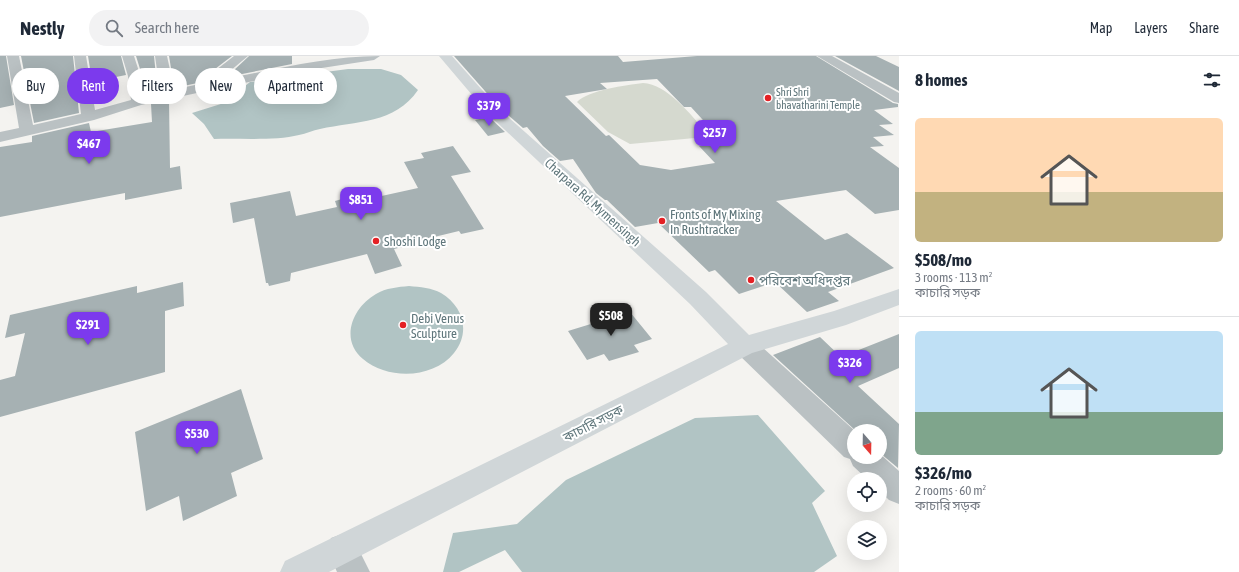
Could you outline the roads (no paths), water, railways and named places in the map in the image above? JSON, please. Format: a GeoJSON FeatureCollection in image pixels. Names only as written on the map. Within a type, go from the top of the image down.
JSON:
{"type":"FeatureCollection","features":[{"type":"Feature","properties":{"kind":"main road","name":"Charpara Rd, Mymensingh"},"geometry":{"type":"LineString","coordinates":[[445,56],[494,112],[698,298],[744,346]]}},
{"type":"Feature","properties":{"kind":"main road","name":"কাচারি সড়ক"},"geometry":{"type":"LineString","coordinates":[[296,572],[348,560],[744,346],[838,319],[899,297]]}},
{"type":"Feature","properties":{"kind":"street"},"geometry":{"type":"LineString","coordinates":[[13,56],[27,131]]}},
{"type":"Feature","properties":{"kind":"street"},"geometry":{"type":"LineString","coordinates":[[80,56],[89,117]]}},
{"type":"Feature","properties":{"kind":"street"},"geometry":{"type":"LineString","coordinates":[[128,56],[132,68]]}},
{"type":"Feature","properties":{"kind":"street"},"geometry":{"type":"LineString","coordinates":[[161,56],[163,68]]}},
{"type":"Feature","properties":{"kind":"street"},"geometry":{"type":"LineString","coordinates":[[226,68],[242,56]]}},
{"type":"Feature","properties":{"kind":"street"},"geometry":{"type":"LineString","coordinates":[[246,77],[299,61],[374,56]]}},
{"type":"Feature","properties":{"kind":"street"},"geometry":{"type":"LineString","coordinates":[[823,56],[899,99]]}},
{"type":"Feature","properties":{"kind":"street"},"geometry":{"type":"LineString","coordinates":[[0,137],[89,117],[131,104]]}},
{"type":"Feature","properties":{"kind":"street"},"geometry":{"type":"LineString","coordinates":[[744,346],[847,442]]}},
{"type":"Feature","properties":{"kind":"street"},"geometry":{"type":"LineString","coordinates":[[871,464],[899,490]]}},
{"type":"Feature","properties":{"kind":"place","name":"Shri Shri bhavatharini Temple"},"geometry":{"type":"Point","coordinates":[768,98]}},
{"type":"Feature","properties":{"kind":"place","name":"Fronts of My Mixing In Rushtracker"},"geometry":{"type":"Point","coordinates":[662,221]}},
{"type":"Feature","properties":{"kind":"place","name":"Shoshi Lodge"},"geometry":{"type":"Point","coordinates":[376,241]}},
{"type":"Feature","properties":{"kind":"place","name":"পরিবেশ অধিদপ্তর"},"geometry":{"type":"Point","coordinates":[751,280]}},
{"type":"Feature","properties":{"kind":"place","name":"Debi Venus Sculpture"},"geometry":{"type":"Point","coordinates":[403,325]}}]}
